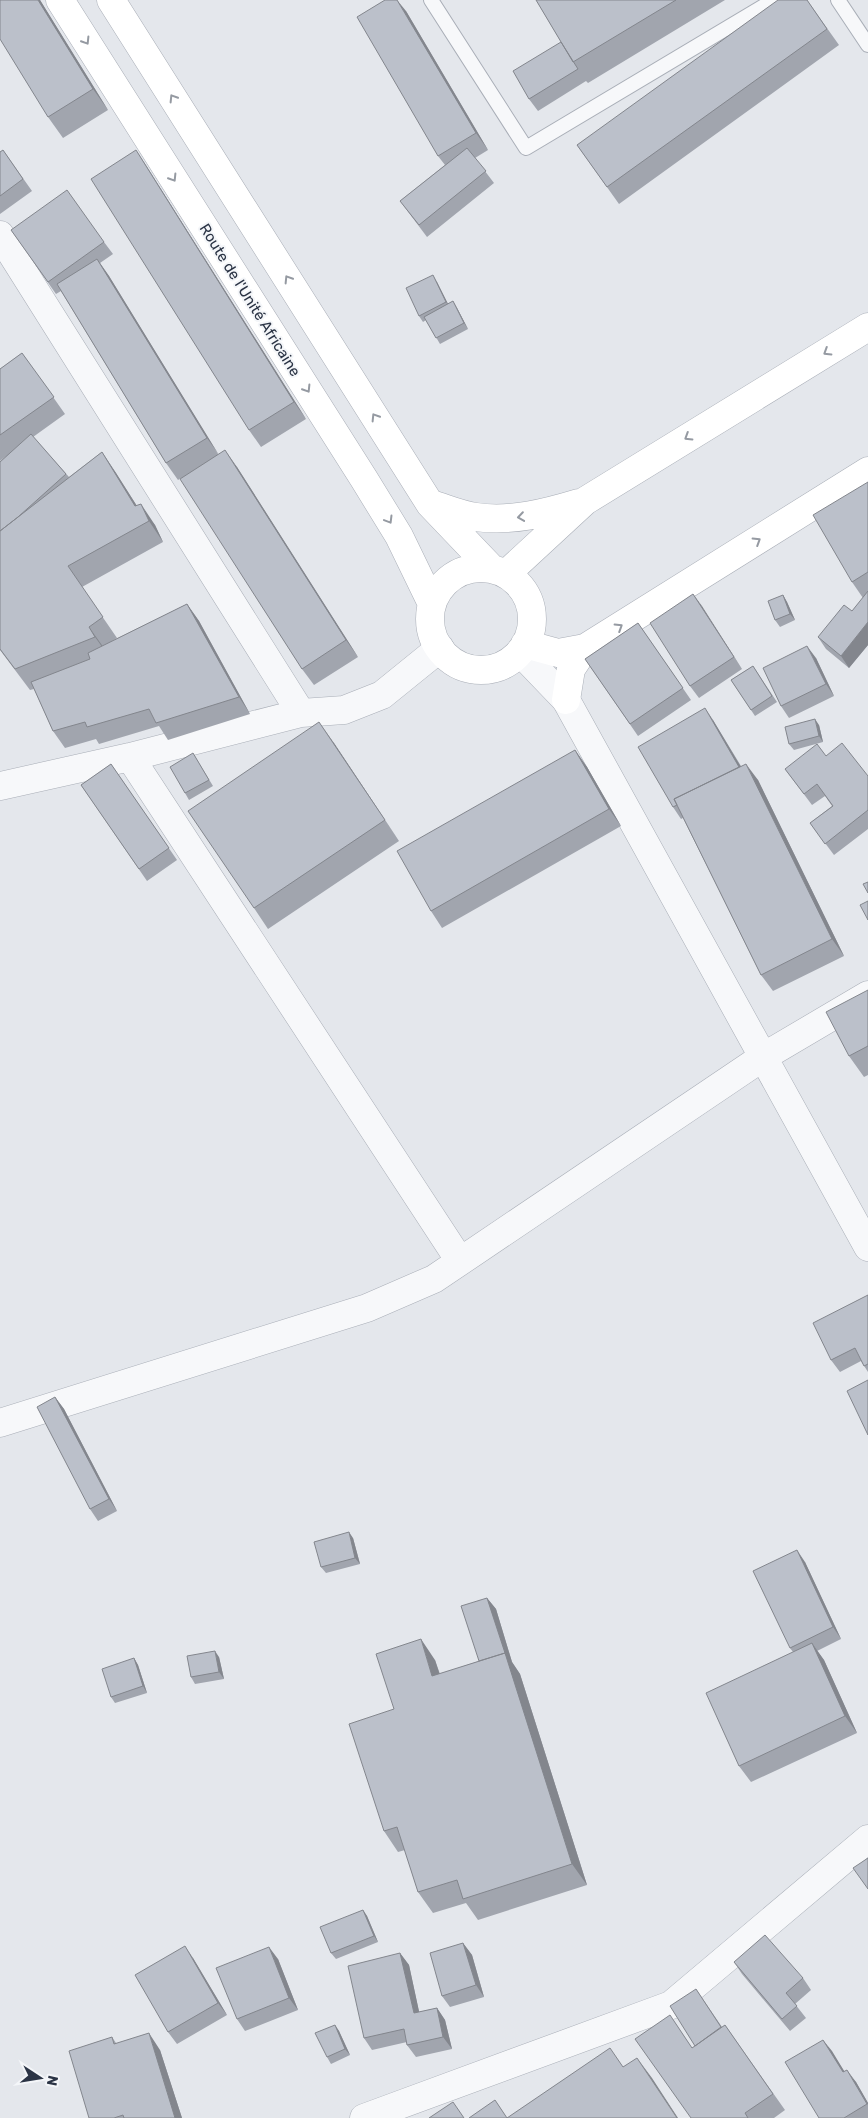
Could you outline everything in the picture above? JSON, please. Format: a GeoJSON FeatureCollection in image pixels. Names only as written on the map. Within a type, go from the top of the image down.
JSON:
{"type":"FeatureCollection","features":[{"type":"Feature","properties":{"kind":"main road","name":"Route de l'Unité Africaine"},"geometry":{"type":"LineString","coordinates":[[60,0],[389,519],[432,604]]}},
{"type":"Feature","properties":{"kind":"main road"},"geometry":{"type":"LineString","coordinates":[[110,0],[430,504],[499,571],[519,584],[528,597],[532,613],[531,629],[522,648],[508,662],[494,668],[479,670],[450,660],[440,648],[433,634],[430,619],[432,604],[444,585],[462,571],[499,571],[585,501],[868,326]]}},
{"type":"Feature","properties":{"kind":"main road"},"geometry":{"type":"LineString","coordinates":[[156,151],[192,128]]}},
{"type":"Feature","properties":{"kind":"main road"},"geometry":{"type":"LineString","coordinates":[[522,648],[558,653],[585,648],[868,471]]}},
{"type":"Feature","properties":{"kind":"main road"},"geometry":{"type":"LineString","coordinates":[[430,504],[475,517],[508,518],[546,513],[585,501]]}},
{"type":"Feature","properties":{"kind":"main road"},"geometry":{"type":"LineString","coordinates":[[566,700],[571,669],[585,648]]}},
{"type":"Feature","properties":{"kind":"street"},"geometry":{"type":"LineString","coordinates":[[0,235],[301,713]]}},
{"type":"Feature","properties":{"kind":"street"},"geometry":{"type":"LineString","coordinates":[[0,786],[130,757],[301,713],[344,710],[382,695],[440,648]]}},
{"type":"Feature","properties":{"kind":"street"},"geometry":{"type":"LineString","coordinates":[[522,648],[566,700],[868,1247]]}},
{"type":"Feature","properties":{"kind":"street"},"geometry":{"type":"LineString","coordinates":[[130,757],[460,1261]]}},
{"type":"Feature","properties":{"kind":"street"},"geometry":{"type":"LineString","coordinates":[[0,1423],[366,1308],[434,1279],[763,1057],[868,995]]}},
{"type":"Feature","properties":{"kind":"street"},"geometry":{"type":"LineString","coordinates":[[364,2118],[671,2005],[868,1839]]}},
{"type":"Feature","properties":{"kind":"lane"},"geometry":{"type":"LineString","coordinates":[[431,0],[526,148],[774,0]]}},
{"type":"Feature","properties":{"kind":"lane"},"geometry":{"type":"LineString","coordinates":[[838,0],[868,45]]}},
{"type":"Feature","properties":{"kind":"building"},"geometry":{"type":"Polygon","coordinates":[[[0,0],[38,0],[93,89],[48,117],[0,39],[0,0]]]}},
{"type":"Feature","properties":{"kind":"building"},"geometry":{"type":"Polygon","coordinates":[[[385,0],[397,0],[476,133],[438,156],[357,17],[385,0]]]}},
{"type":"Feature","properties":{"kind":"building"},"geometry":{"type":"Polygon","coordinates":[[[536,0],[676,0],[573,62],[536,0]]]}},
{"type":"Feature","properties":{"kind":"building"},"geometry":{"type":"Polygon","coordinates":[[[778,0],[807,0],[827,29],[607,187],[577,145],[778,0]]]}},
{"type":"Feature","properties":{"kind":"building"},"geometry":{"type":"Polygon","coordinates":[[[561,42],[578,69],[529,99],[513,71],[561,42]]]}},
{"type":"Feature","properties":{"kind":"building"},"geometry":{"type":"Polygon","coordinates":[[[467,148],[486,171],[419,225],[400,201],[467,148]]]}},
{"type":"Feature","properties":{"kind":"building"},"geometry":{"type":"Polygon","coordinates":[[[3,150],[23,179],[0,196],[0,152],[3,150]]]}},
{"type":"Feature","properties":{"kind":"building"},"geometry":{"type":"Polygon","coordinates":[[[136,150],[294,402],[249,430],[91,179],[136,150]]]}},
{"type":"Feature","properties":{"kind":"building"},"geometry":{"type":"Polygon","coordinates":[[[67,190],[104,242],[48,282],[11,230],[67,190]]]}},
{"type":"Feature","properties":{"kind":"building"},"geometry":{"type":"Polygon","coordinates":[[[97,259],[207,438],[166,463],[57,284],[97,259]]]}},
{"type":"Feature","properties":{"kind":"building"},"geometry":{"type":"Polygon","coordinates":[[[433,275],[446,302],[419,316],[406,288],[433,275]]]}},
{"type":"Feature","properties":{"kind":"building"},"geometry":{"type":"Polygon","coordinates":[[[453,301],[464,323],[436,338],[424,317],[453,301]]]}},
{"type":"Feature","properties":{"kind":"building"},"geometry":{"type":"Polygon","coordinates":[[[22,353],[54,397],[0,435],[0,369],[22,353]]]}},
{"type":"Feature","properties":{"kind":"building"},"geometry":{"type":"Polygon","coordinates":[[[31,434],[66,474],[0,531],[0,462],[31,434]]]}},
{"type":"Feature","properties":{"kind":"building"},"geometry":{"type":"Polygon","coordinates":[[[225,450],[346,640],[302,669],[180,479],[225,450]]]}},
{"type":"Feature","properties":{"kind":"building"},"geometry":{"type":"Polygon","coordinates":[[[102,452],[135,506],[141,504],[149,521],[68,566],[103,617],[89,627],[95,637],[15,669],[0,649],[0,531],[102,452]]]}},
{"type":"Feature","properties":{"kind":"building"},"geometry":{"type":"Polygon","coordinates":[[[868,482],[868,572],[852,582],[813,515],[868,482]]]}},
{"type":"Feature","properties":{"kind":"building"},"geometry":{"type":"Polygon","coordinates":[[[868,591],[868,622],[841,656],[818,637],[844,605],[852,611],[868,591]]]}},
{"type":"Feature","properties":{"kind":"building"},"geometry":{"type":"Polygon","coordinates":[[[693,594],[734,657],[690,686],[650,623],[693,594]]]}},
{"type":"Feature","properties":{"kind":"building"},"geometry":{"type":"Polygon","coordinates":[[[783,595],[790,614],[775,620],[768,601],[783,595]]]}},
{"type":"Feature","properties":{"kind":"building"},"geometry":{"type":"Polygon","coordinates":[[[187,604],[239,697],[156,723],[149,709],[87,727],[85,722],[53,731],[31,682],[90,659],[88,653],[187,604]]]}},
{"type":"Feature","properties":{"kind":"building"},"geometry":{"type":"Polygon","coordinates":[[[638,623],[683,688],[630,724],[585,659],[638,623]]]}},
{"type":"Feature","properties":{"kind":"building"},"geometry":{"type":"Polygon","coordinates":[[[807,646],[826,684],[781,706],[763,668],[807,646]]]}},
{"type":"Feature","properties":{"kind":"building"},"geometry":{"type":"Polygon","coordinates":[[[753,666],[772,696],[751,710],[731,680],[753,666]]]}},
{"type":"Feature","properties":{"kind":"building"},"geometry":{"type":"Polygon","coordinates":[[[705,708],[739,767],[674,799],[677,805],[673,807],[638,747],[705,708]]]}},
{"type":"Feature","properties":{"kind":"building"},"geometry":{"type":"Polygon","coordinates":[[[815,719],[819,736],[789,744],[785,727],[815,719]]]}},
{"type":"Feature","properties":{"kind":"building"},"geometry":{"type":"Polygon","coordinates":[[[319,722],[385,820],[254,908],[188,811],[319,722]]]}},
{"type":"Feature","properties":{"kind":"building"},"geometry":{"type":"Polygon","coordinates":[[[842,743],[868,776],[868,810],[825,844],[810,823],[833,806],[817,784],[804,794],[785,769],[817,744],[826,756],[842,743]]]}},
{"type":"Feature","properties":{"kind":"building"},"geometry":{"type":"Polygon","coordinates":[[[575,750],[609,809],[431,911],[397,851],[575,750]]]}},
{"type":"Feature","properties":{"kind":"building"},"geometry":{"type":"Polygon","coordinates":[[[193,753],[209,780],[185,793],[170,767],[193,753]]]}},
{"type":"Feature","properties":{"kind":"building"},"geometry":{"type":"Polygon","coordinates":[[[111,764],[169,848],[139,869],[81,785],[111,764]]]}},
{"type":"Feature","properties":{"kind":"building"},"geometry":{"type":"Polygon","coordinates":[[[746,764],[832,939],[761,975],[674,799],[746,764]]]}},
{"type":"Feature","properties":{"kind":"building"},"geometry":{"type":"Polygon","coordinates":[[[868,882],[868,893],[863,884],[868,882]]]}},
{"type":"Feature","properties":{"kind":"building"},"geometry":{"type":"Polygon","coordinates":[[[868,901],[868,920],[860,905],[868,901]]]}},
{"type":"Feature","properties":{"kind":"building"},"geometry":{"type":"Polygon","coordinates":[[[868,990],[868,1046],[849,1056],[826,1012],[868,990]]]}},
{"type":"Feature","properties":{"kind":"building"},"geometry":{"type":"Polygon","coordinates":[[[868,1295],[868,1364],[864,1366],[855,1348],[831,1360],[813,1323],[868,1295]]]}},
{"type":"Feature","properties":{"kind":"building"},"geometry":{"type":"Polygon","coordinates":[[[868,1380],[868,1435],[847,1391],[868,1380]]]}},
{"type":"Feature","properties":{"kind":"building"},"geometry":{"type":"Polygon","coordinates":[[[55,1397],[109,1499],[90,1509],[37,1407],[55,1397]]]}},
{"type":"Feature","properties":{"kind":"building"},"geometry":{"type":"Polygon","coordinates":[[[349,1532],[355,1558],[321,1567],[314,1542],[349,1532]]]}},
{"type":"Feature","properties":{"kind":"building"},"geometry":{"type":"Polygon","coordinates":[[[797,1550],[833,1627],[790,1648],[753,1571],[797,1550]]]}},
{"type":"Feature","properties":{"kind":"building"},"geometry":{"type":"Polygon","coordinates":[[[487,1598],[505,1653],[479,1661],[461,1606],[487,1598]]]}},
{"type":"Feature","properties":{"kind":"building"},"geometry":{"type":"Polygon","coordinates":[[[421,1639],[432,1676],[505,1653],[572,1864],[463,1899],[457,1880],[418,1892],[397,1827],[384,1831],[349,1724],[394,1709],[376,1654],[421,1639]]]}},
{"type":"Feature","properties":{"kind":"building"},"geometry":{"type":"Polygon","coordinates":[[[812,1643],[845,1716],[739,1766],[706,1693],[812,1643]]]}},
{"type":"Feature","properties":{"kind":"building"},"geometry":{"type":"Polygon","coordinates":[[[215,1651],[219,1672],[191,1677],[187,1656],[215,1651]]]}},
{"type":"Feature","properties":{"kind":"building"},"geometry":{"type":"Polygon","coordinates":[[[134,1658],[143,1686],[111,1697],[102,1669],[134,1658]]]}},
{"type":"Feature","properties":{"kind":"building"},"geometry":{"type":"Polygon","coordinates":[[[868,1858],[868,1889],[853,1868],[868,1858]]]}},
{"type":"Feature","properties":{"kind":"building"},"geometry":{"type":"Polygon","coordinates":[[[363,1910],[374,1936],[331,1953],[320,1927],[363,1910]]]}},
{"type":"Feature","properties":{"kind":"building"},"geometry":{"type":"Polygon","coordinates":[[[765,1935],[803,1978],[786,1993],[797,2006],[782,2019],[734,1962],[765,1935]]]}},
{"type":"Feature","properties":{"kind":"building"},"geometry":{"type":"Polygon","coordinates":[[[463,1943],[476,1985],[442,1996],[430,1953],[463,1943]]]}},
{"type":"Feature","properties":{"kind":"building"},"geometry":{"type":"Polygon","coordinates":[[[185,1946],[218,2003],[168,2032],[135,1975],[185,1946]]]}},
{"type":"Feature","properties":{"kind":"building"},"geometry":{"type":"Polygon","coordinates":[[[269,1947],[289,1998],[237,2019],[216,1968],[269,1947]]]}},
{"type":"Feature","properties":{"kind":"building"},"geometry":{"type":"Polygon","coordinates":[[[400,1953],[414,2013],[437,2008],[443,2037],[407,2045],[404,2029],[364,2038],[348,1966],[400,1953]]]}},
{"type":"Feature","properties":{"kind":"building"},"geometry":{"type":"Polygon","coordinates":[[[696,1989],[721,2027],[695,2046],[670,2006],[696,1989]]]}},
{"type":"Feature","properties":{"kind":"building"},"geometry":{"type":"Polygon","coordinates":[[[670,2015],[692,2048],[725,2025],[773,2094],[745,2113],[748,2118],[691,2118],[635,2039],[670,2015]]]}},
{"type":"Feature","properties":{"kind":"building"},"geometry":{"type":"Polygon","coordinates":[[[335,2025],[345,2049],[327,2057],[315,2033],[335,2025]]]}},
{"type":"Feature","properties":{"kind":"building"},"geometry":{"type":"Polygon","coordinates":[[[149,2033],[175,2118],[124,2118],[123,2115],[114,2118],[89,2118],[69,2051],[112,2037],[114,2044],[149,2033]]]}},
{"type":"Feature","properties":{"kind":"building"},"geometry":{"type":"Polygon","coordinates":[[[823,2040],[843,2072],[847,2070],[867,2104],[844,2118],[819,2118],[785,2062],[823,2040]]]}},
{"type":"Feature","properties":{"kind":"building"},"geometry":{"type":"Polygon","coordinates":[[[610,2048],[623,2067],[637,2058],[677,2118],[507,2118],[610,2048]]]}},
{"type":"Feature","properties":{"kind":"building"},"geometry":{"type":"Polygon","coordinates":[[[495,2100],[507,2118],[469,2118],[495,2100]]]}},
{"type":"Feature","properties":{"kind":"building"},"geometry":{"type":"Polygon","coordinates":[[[453,2102],[464,2118],[429,2118],[453,2102]]]}}]}
